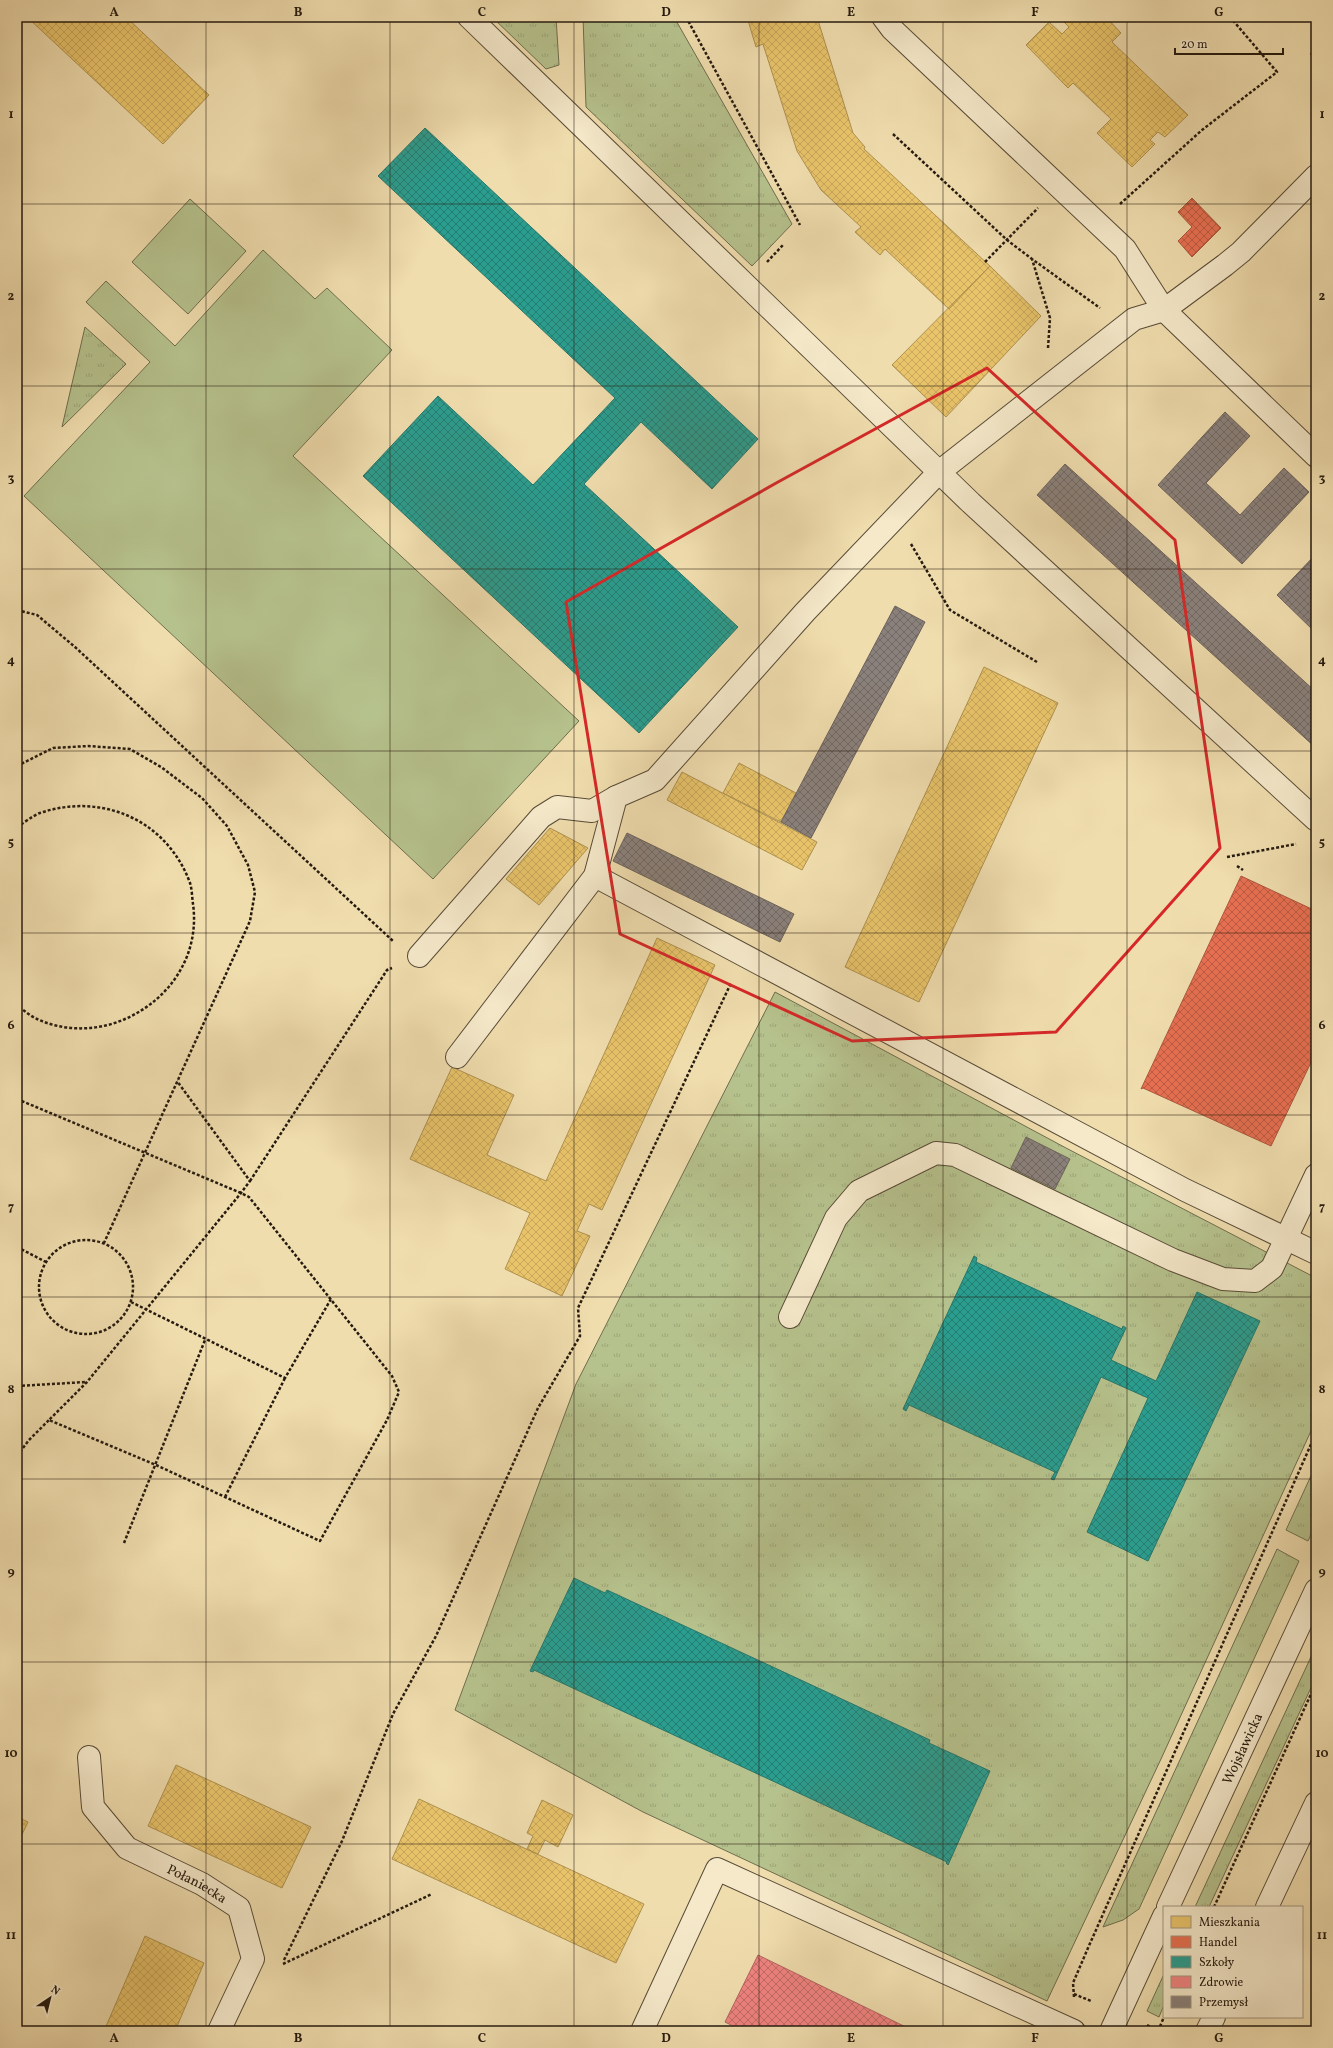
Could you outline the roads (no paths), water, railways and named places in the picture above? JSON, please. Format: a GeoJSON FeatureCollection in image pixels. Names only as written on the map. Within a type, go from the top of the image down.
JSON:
{"type":"FeatureCollection","features":[{"type":"Feature","properties":{"kind":"street"},"geometry":{"type":"LineString","coordinates":[[469,17],[939,472],[1316,820]]}},
{"type":"Feature","properties":{"kind":"street"},"geometry":{"type":"LineString","coordinates":[[884,17],[897,34],[1125,249],[1164,310],[1316,456]]}},
{"type":"Feature","properties":{"kind":"street"},"geometry":{"type":"LineString","coordinates":[[416,958],[541,817],[557,807],[592,811],[616,797],[655,780],[808,609],[939,472],[1134,319],[1164,310],[1241,252],[1316,176]]}},
{"type":"Feature","properties":{"kind":"street"},"geometry":{"type":"LineString","coordinates":[[457,1057],[595,876],[616,797]]}},
{"type":"Feature","properties":{"kind":"street"},"geometry":{"type":"LineString","coordinates":[[595,876],[1185,1190],[1316,1253]]}},
{"type":"Feature","properties":{"kind":"street"},"geometry":{"type":"LineString","coordinates":[[790,1317],[836,1218],[859,1191],[936,1153],[956,1155],[1173,1260],[1223,1279],[1255,1281],[1272,1268],[1316,1175]]}},
{"type":"Feature","properties":{"kind":"street","name":"Wojsławicka"},"geometry":{"type":"LineString","coordinates":[[1168,1906],[1316,1590]]}},
{"type":"Feature","properties":{"kind":"street","name":"Połaniecka"},"geometry":{"type":"LineString","coordinates":[[89,1757],[93,1807],[127,1848],[202,1884],[239,1908],[253,1959],[219,2031]]}},
{"type":"Feature","properties":{"kind":"street"},"geometry":{"type":"LineString","coordinates":[[1267,1906],[1316,1803]]}},
{"type":"Feature","properties":{"kind":"street"},"geometry":{"type":"LineString","coordinates":[[642,2031],[717,1869],[1074,2031]]}},
{"type":"Feature","properties":{"kind":"street"},"geometry":{"type":"LineString","coordinates":[[1111,2031],[1163,1918]]}},
{"type":"Feature","properties":{"kind":"street"},"geometry":{"type":"LineString","coordinates":[[1207,2031],[1214,2018]]}}]}
